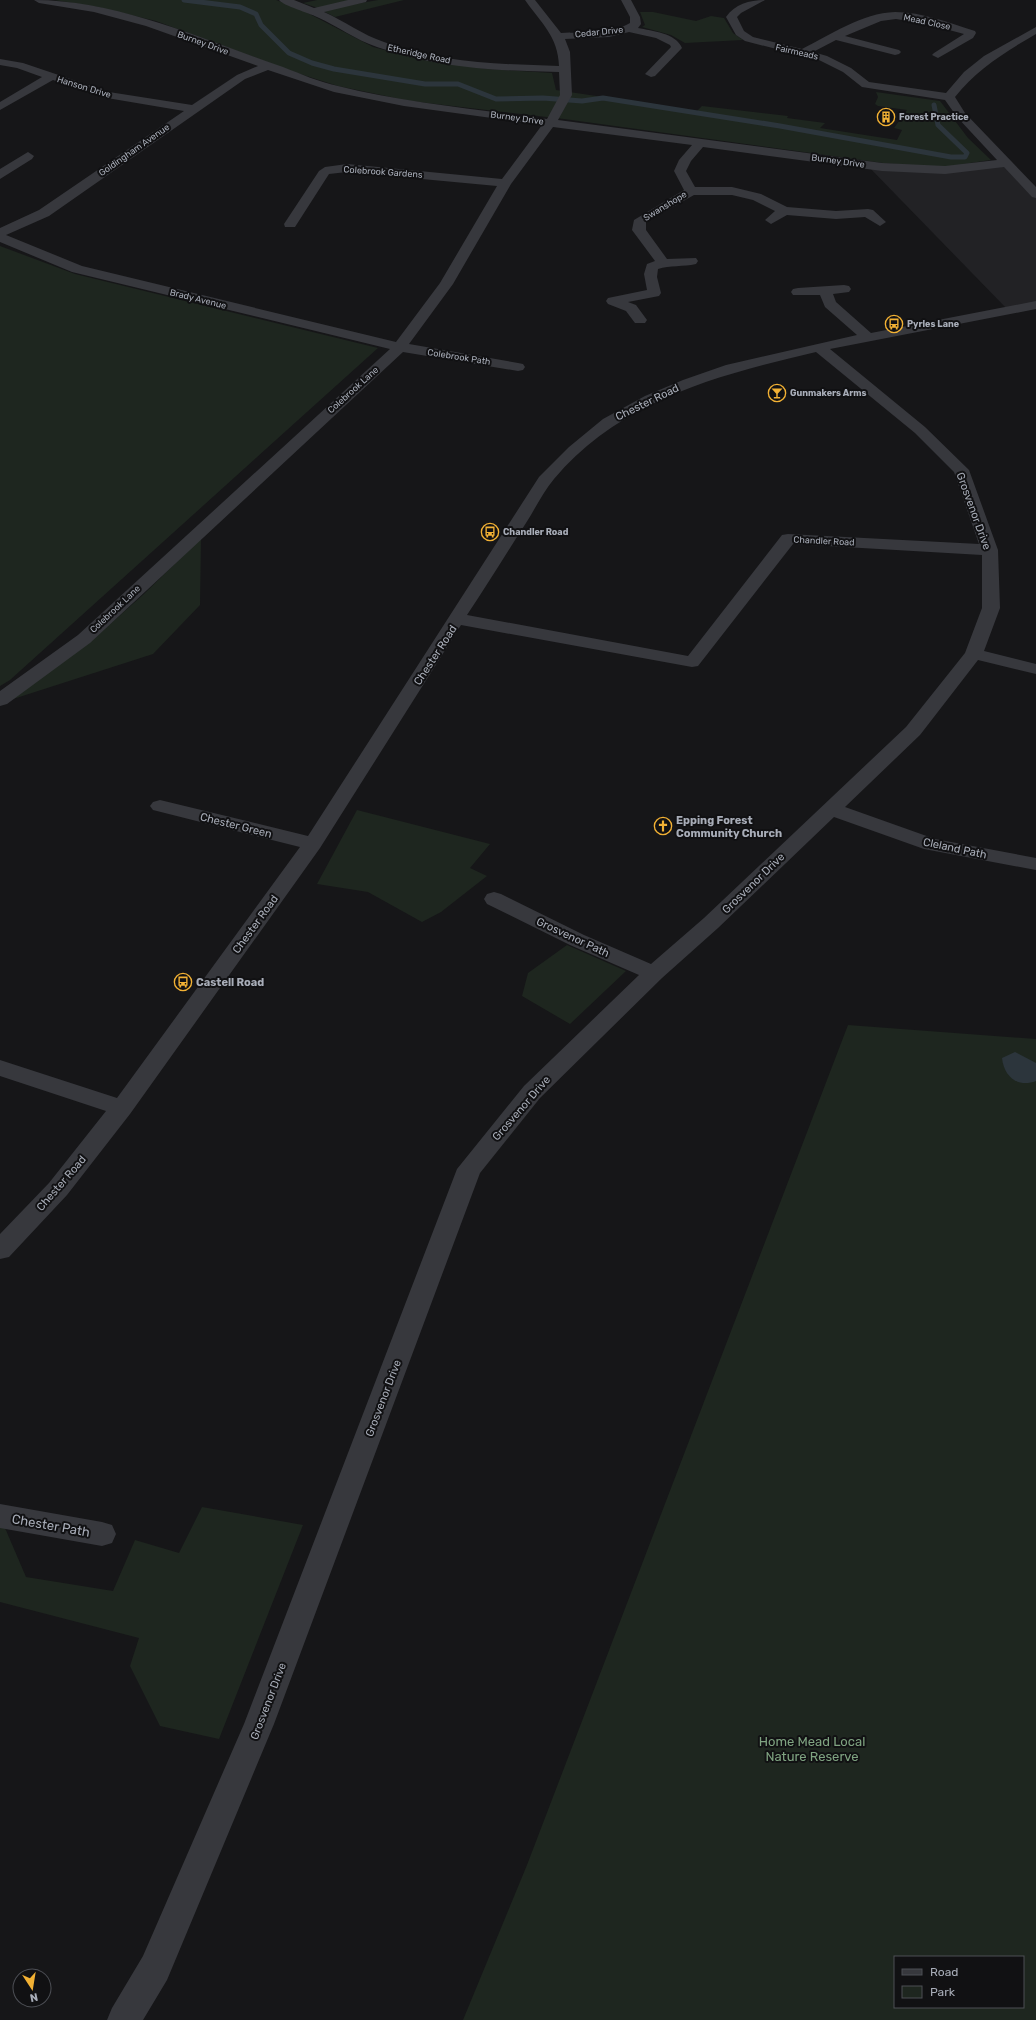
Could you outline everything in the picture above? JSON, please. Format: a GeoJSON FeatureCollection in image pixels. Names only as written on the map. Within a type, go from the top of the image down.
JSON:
{"type":"FeatureCollection","features":[{"type":"Feature","properties":{"kind":"street","name":"Burney Drive"},"geometry":{"type":"LineString","coordinates":[[39,0],[95,10],[150,24],[334,88],[404,103],[882,166],[945,170],[1007,163]]}},
{"type":"Feature","properties":{"kind":"street","name":"Etheridge Road"},"geometry":{"type":"LineString","coordinates":[[284,0],[314,11],[380,45],[408,53],[436,59],[491,66],[565,69]]}},
{"type":"Feature","properties":{"kind":"street"},"geometry":{"type":"LineString","coordinates":[[314,11],[362,0]]}},
{"type":"Feature","properties":{"kind":"street","name":"Colebrook Lane"},"geometry":{"type":"LineString","coordinates":[[0,700],[84,639],[400,347],[446,284],[505,183],[550,123],[563,100],[565,69],[564,52],[558,36],[530,0]]}},
{"type":"Feature","properties":{"kind":"street","name":"Cedar Drive"},"geometry":{"type":"LineString","coordinates":[[558,36],[608,33],[630,29],[636,24],[635,17],[626,0]]}},
{"type":"Feature","properties":{"kind":"street","name":"Fairmeads"},"geometry":{"type":"LineString","coordinates":[[760,0],[737,11],[731,17],[740,32],[748,39],[823,58],[847,70],[866,85],[949,98]]}},
{"type":"Feature","properties":{"kind":"street","name":"Mead Close"},"geometry":{"type":"LineString","coordinates":[[803,53],[873,21],[889,16],[913,18],[971,33],[938,55]]}},
{"type":"Feature","properties":{"kind":"street"},"geometry":{"type":"LineString","coordinates":[[630,29],[660,36],[675,43],[677,48],[651,74]]}},
{"type":"Feature","properties":{"kind":"street"},"geometry":{"type":"LineString","coordinates":[[1036,30],[986,58],[962,80],[949,98],[961,115],[1036,194]]}},
{"type":"Feature","properties":{"kind":"street"},"geometry":{"type":"LineString","coordinates":[[835,38],[895,52]]}},
{"type":"Feature","properties":{"kind":"street","name":"Hanson Drive"},"geometry":{"type":"LineString","coordinates":[[0,62],[19,65],[108,95],[193,108]]}},
{"type":"Feature","properties":{"kind":"street","name":"Goldingham Avenue"},"geometry":{"type":"LineString","coordinates":[[0,233],[44,213],[193,108],[242,77],[268,66]]}},
{"type":"Feature","properties":{"kind":"street"},"geometry":{"type":"LineString","coordinates":[[0,107],[50,76]]}},
{"type":"Feature","properties":{"kind":"street","name":"Swanshope"},"geometry":{"type":"LineString","coordinates":[[691,191],[680,171],[685,160],[701,142]]}},
{"type":"Feature","properties":{"kind":"street"},"geometry":{"type":"LineString","coordinates":[[0,175],[28,156]]}},
{"type":"Feature","properties":{"kind":"street","name":"Colebrook Gardens"},"geometry":{"type":"LineString","coordinates":[[290,224],[325,171],[347,168],[505,183]]}},
{"type":"Feature","properties":{"kind":"street","name":"Swanshope"},"geometry":{"type":"LineString","coordinates":[[663,263],[638,230],[640,220],[691,191],[732,191],[792,208]]}},
{"type":"Feature","properties":{"kind":"street"},"geometry":{"type":"LineString","coordinates":[[771,220],[792,208],[836,215],[868,213],[880,222]]}},
{"type":"Feature","properties":{"kind":"street","name":"Brady Avenue"},"geometry":{"type":"LineString","coordinates":[[0,238],[77,269],[400,347]]}},
{"type":"Feature","properties":{"kind":"street"},"geometry":{"type":"LineString","coordinates":[[640,320],[631,308],[613,301],[654,293],[654,285],[650,276],[652,267],[663,263],[691,261]]}},
{"type":"Feature","properties":{"kind":"street"},"geometry":{"type":"LineString","coordinates":[[798,292],[844,289]]}},
{"type":"Feature","properties":{"kind":"street"},"geometry":{"type":"LineString","coordinates":[[825,291],[830,304],[868,338]]}},
{"type":"Feature","properties":{"kind":"street","name":"Chester Road"},"geometry":{"type":"LineString","coordinates":[[0,1250],[58,1189],[122,1108],[313,844],[458,619],[547,476],[575,450],[608,422],[650,399],[688,383],[731,368],[819,347],[1036,305]]}},
{"type":"Feature","properties":{"kind":"street","name":"Colebrook Path"},"geometry":{"type":"LineString","coordinates":[[400,347],[518,367]]}},
{"type":"Feature","properties":{"kind":"street","name":"Grosvenor Drive"},"geometry":{"type":"LineString","coordinates":[[124,2020],[155,1968],[259,1724],[469,1169],[532,1092],[654,973],[711,923],[913,731],[974,654],[991,608],[990,550],[961,470],[920,430],[819,347]]}},
{"type":"Feature","properties":{"kind":"street","name":"Chandler Road"},"geometry":{"type":"LineString","coordinates":[[458,619],[692,662],[788,539],[990,550]]}},
{"type":"Feature","properties":{"kind":"street"},"geometry":{"type":"LineString","coordinates":[[974,654],[1036,669]]}},
{"type":"Feature","properties":{"kind":"street","name":"Chester Green"},"geometry":{"type":"LineString","coordinates":[[160,806],[313,844]]}},
{"type":"Feature","properties":{"kind":"street","name":"Cleland Path"},"geometry":{"type":"LineString","coordinates":[[832,809],[931,845],[1036,864]]}},
{"type":"Feature","properties":{"kind":"street","name":"Grosvenor Path"},"geometry":{"type":"LineString","coordinates":[[494,899],[577,940],[654,973]]}},
{"type":"Feature","properties":{"kind":"street"},"geometry":{"type":"LineString","coordinates":[[0,1068],[122,1108]]}},
{"type":"Feature","properties":{"kind":"street","name":"Chester Path"},"geometry":{"type":"LineString","coordinates":[[0,1516],[102,1534]]}},
{"type":"Feature","properties":{"kind":"shaded area"},"geometry":{"type":"Polygon","coordinates":[[[1007,163],[1036,196],[1036,303],[1008,310],[866,164],[1007,163]]]}},
{"type":"Feature","properties":{"kind":"shaded area"},"geometry":{"type":"Polygon","coordinates":[[[1015,1052],[1036,1063],[1036,1081],[1029,1083],[1018,1082],[1006,1071],[1002,1058],[1015,1052]]]}},
{"type":"Feature","properties":{"kind":"green space"},"geometry":{"type":"Polygon","coordinates":[[[54,0],[276,0],[298,8],[373,47],[404,55],[488,69],[552,73],[556,90],[697,111],[702,106],[788,116],[787,118],[825,123],[820,128],[897,140],[902,130],[894,128],[907,110],[878,106],[875,104],[878,97],[876,92],[940,101],[968,138],[991,160],[942,167],[883,163],[564,119],[410,101],[338,86],[297,73],[156,21],[98,7],[54,0]]]}},
{"type":"Feature","properties":{"kind":"green space"},"geometry":{"type":"Polygon","coordinates":[[[317,0],[351,0],[318,8],[303,3],[317,0]]]}},
{"type":"Feature","properties":{"kind":"green space"},"geometry":{"type":"Polygon","coordinates":[[[378,0],[404,0],[335,17],[321,10],[378,0]]]}},
{"type":"Feature","properties":{"kind":"green space"},"geometry":{"type":"Polygon","coordinates":[[[640,12],[653,12],[696,21],[711,16],[724,18],[733,33],[743,40],[685,43],[671,35],[642,27],[645,25],[640,12]]]}},
{"type":"Feature","properties":{"kind":"green space"},"geometry":{"type":"Polygon","coordinates":[[[0,246],[75,274],[378,348],[10,680],[0,686],[0,246]]]}},
{"type":"Feature","properties":{"kind":"green space"},"geometry":{"type":"Polygon","coordinates":[[[201,538],[200,605],[153,654],[10,700],[91,641],[144,594],[201,538]]]}},
{"type":"Feature","properties":{"kind":"green space"},"geometry":{"type":"Polygon","coordinates":[[[357,810],[490,844],[470,868],[487,876],[441,912],[422,922],[368,892],[317,884],[357,810]]]}},
{"type":"Feature","properties":{"kind":"green space"},"geometry":{"type":"Polygon","coordinates":[[[567,945],[626,971],[570,1024],[522,996],[528,973],[567,945]]]}},
{"type":"Feature","properties":{"kind":"green space","name":"Home Mead Local Nature Reserve"},"geometry":{"type":"Polygon","coordinates":[[[848,1025],[1036,1039],[1036,2020],[463,2020],[527,1865],[848,1025]]]}},
{"type":"Feature","properties":{"kind":"green space"},"geometry":{"type":"Polygon","coordinates":[[[202,1507],[303,1525],[219,1739],[160,1726],[130,1666],[139,1638],[0,1602],[0,1526],[5,1528],[26,1577],[113,1591],[135,1540],[179,1553],[202,1507]]]}},
{"type":"Feature","properties":{"kind":"waterway"},"geometry":{"type":"LineString","coordinates":[[184,0],[240,7],[256,14],[261,25],[289,53],[312,63],[334,69],[425,84],[458,84],[496,99],[543,98],[582,101],[603,98],[780,126],[951,157],[965,157],[967,153],[938,125],[934,105]]}},
{"type":"Feature","properties":{"kind":"place","name":"Forest Practice"},"geometry":{"type":"Point","coordinates":[886,117]}},
{"type":"Feature","properties":{"kind":"place","name":"Pyrles Lane"},"geometry":{"type":"Point","coordinates":[894,324]}},
{"type":"Feature","properties":{"kind":"place","name":"Gunmakers Arms"},"geometry":{"type":"Point","coordinates":[777,393]}},
{"type":"Feature","properties":{"kind":"place","name":"Chandler Road"},"geometry":{"type":"Point","coordinates":[490,532]}},
{"type":"Feature","properties":{"kind":"place","name":"Epping Forest Community Church"},"geometry":{"type":"Point","coordinates":[663,826]}},
{"type":"Feature","properties":{"kind":"place","name":"Castell Road"},"geometry":{"type":"Point","coordinates":[183,982]}}]}
